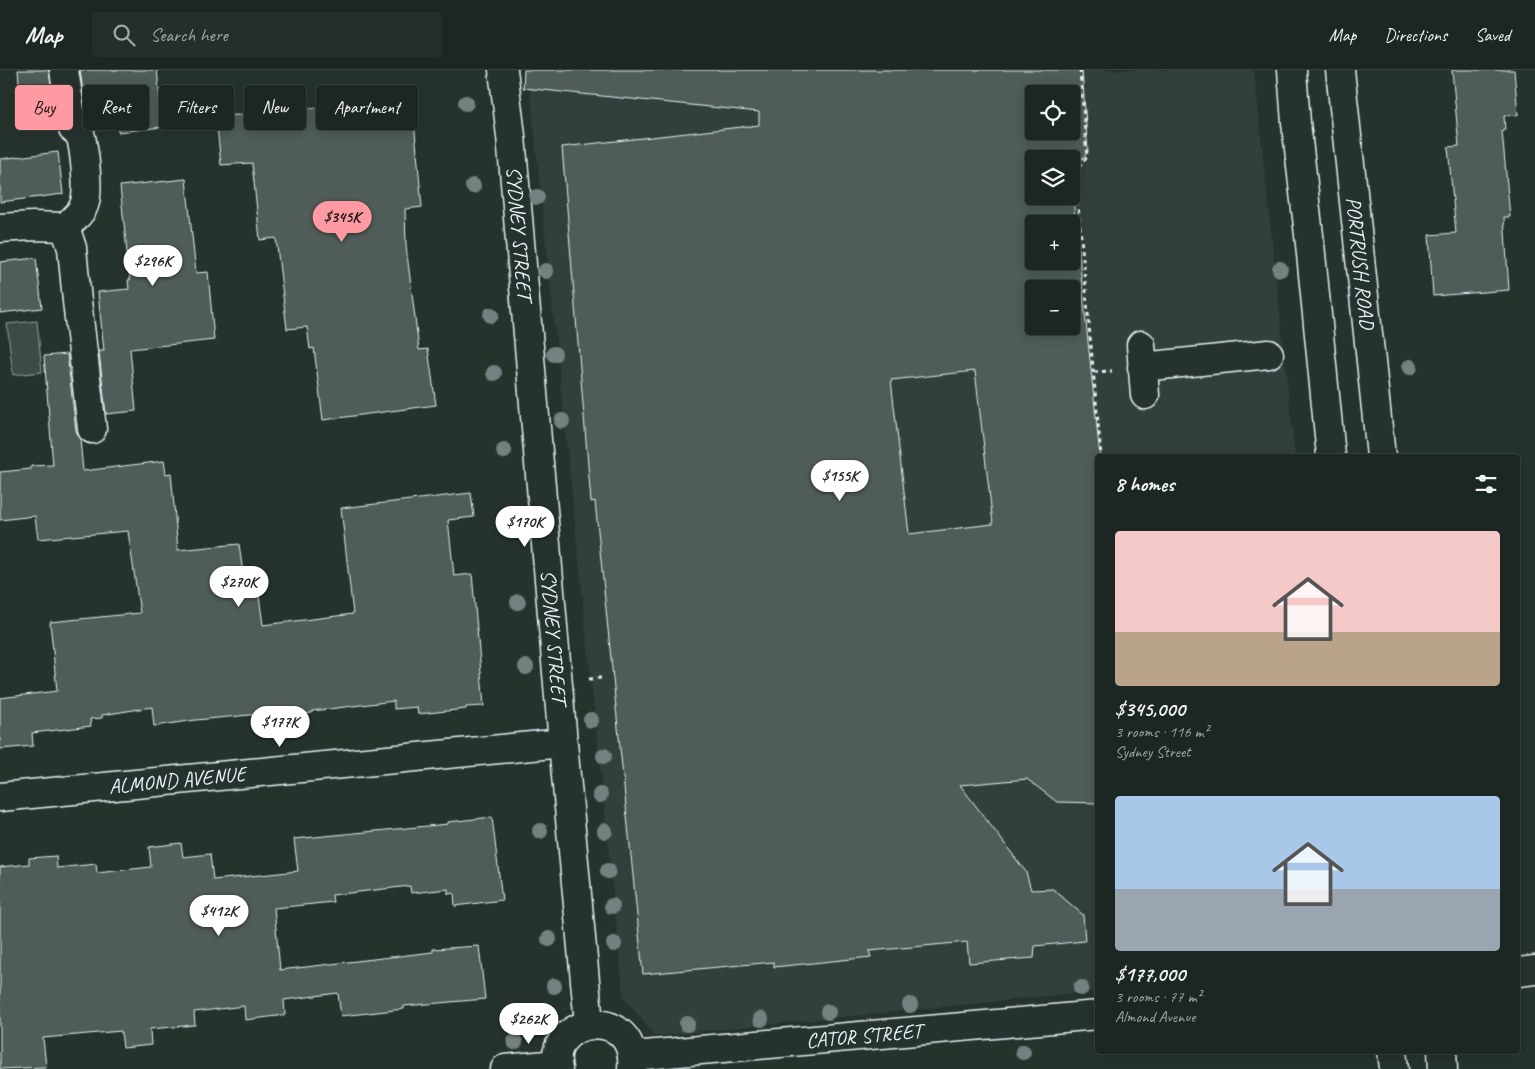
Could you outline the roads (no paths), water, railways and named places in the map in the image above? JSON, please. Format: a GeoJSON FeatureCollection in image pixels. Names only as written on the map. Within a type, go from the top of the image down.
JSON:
{"type":"FeatureCollection","features":[{"type":"Feature","properties":{"kind":"main road"},"geometry":{"type":"LineString","coordinates":[[0,228],[32,226],[66,227],[78,216],[85,202],[86,181],[83,142],[80,134],[73,129],[64,70]]}},
{"type":"Feature","properties":{"kind":"main road","name":"SYDNEY STREET"},"geometry":{"type":"LineString","coordinates":[[503,70],[512,146],[563,743],[590,1024]]}},
{"type":"Feature","properties":{"kind":"main road"},"geometry":{"type":"LineString","coordinates":[[1292,70],[1331,454]]}},
{"type":"Feature","properties":{"kind":"main road","name":"PORTRUSH ROAD"},"geometry":{"type":"LineString","coordinates":[[1340,70],[1382,454]]}},
{"type":"Feature","properties":{"kind":"main road"},"geometry":{"type":"LineString","coordinates":[[66,227],[72,248],[92,429]]}},
{"type":"Feature","properties":{"kind":"main road"},"geometry":{"type":"LineString","coordinates":[[1146,395],[1141,356],[1269,354]]}},
{"type":"Feature","properties":{"kind":"main road","name":"ALMOND AVENUE"},"geometry":{"type":"LineString","coordinates":[[0,797],[516,746],[563,743]]}},
{"type":"Feature","properties":{"kind":"main road"},"geometry":{"type":"LineString","coordinates":[[1520,972],[1535,970]]}},
{"type":"Feature","properties":{"kind":"main road","name":"CATOR STREET"},"geometry":{"type":"LineString","coordinates":[[632,1063],[1095,1015]]}},
{"type":"Feature","properties":{"kind":"main road"},"geometry":{"type":"LineString","coordinates":[[505,1069],[558,1066],[558,1053],[562,1042],[579,1027],[590,1024],[602,1024],[613,1028],[622,1035],[629,1045],[632,1063]]}},
{"type":"Feature","properties":{"kind":"main road"},"geometry":{"type":"LineString","coordinates":[[1392,1054],[1394,1069]]}},
{"type":"Feature","properties":{"kind":"main road"},"geometry":{"type":"LineString","coordinates":[[1442,1054],[1444,1069]]}}]}
